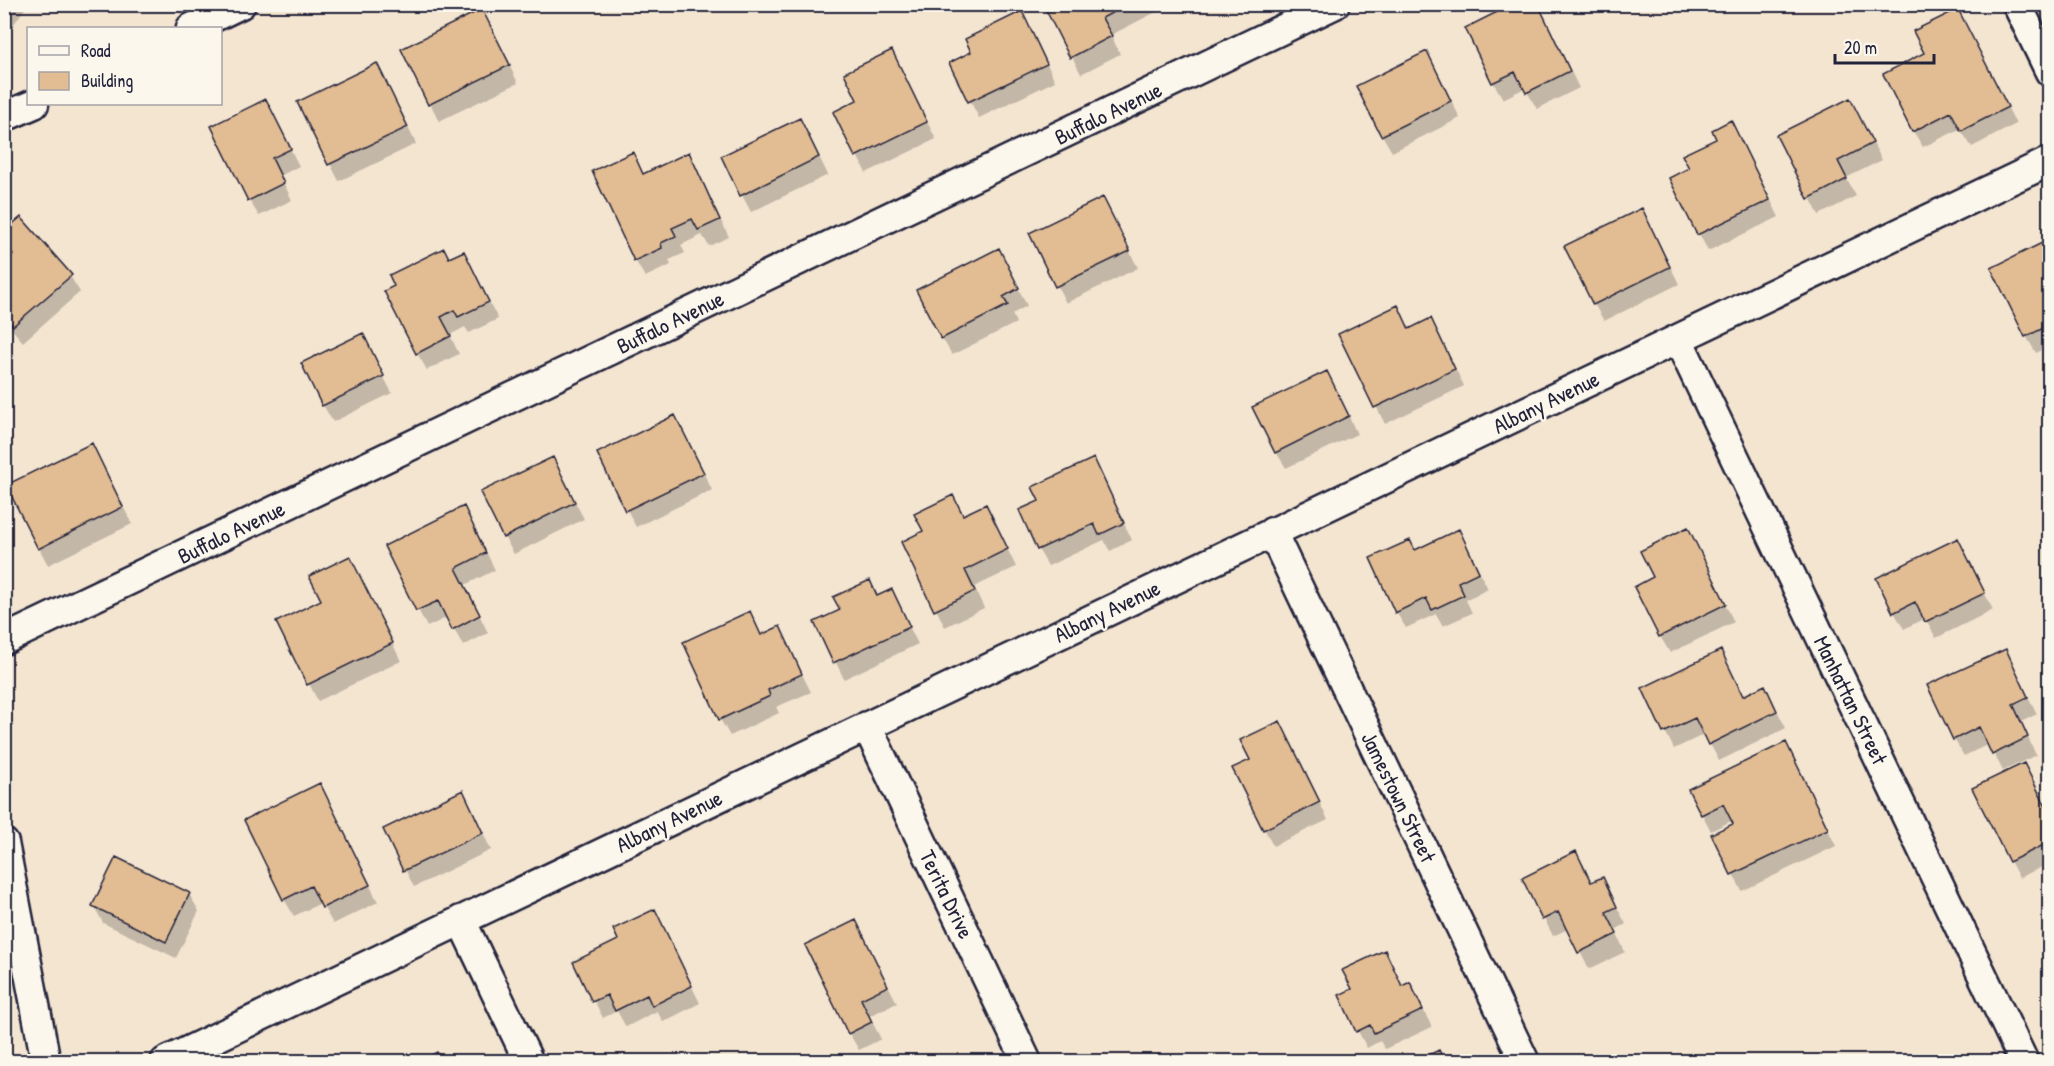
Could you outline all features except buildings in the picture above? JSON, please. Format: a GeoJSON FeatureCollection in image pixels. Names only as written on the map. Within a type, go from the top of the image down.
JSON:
{"type":"FeatureCollection","features":[{"type":"Feature","properties":{"kind":"street"},"geometry":{"type":"LineString","coordinates":[[192,27],[241,4]]}},
{"type":"Feature","properties":{"kind":"street","name":"Buffalo Avenue"},"geometry":{"type":"LineString","coordinates":[[4,640],[1335,4]]}},
{"type":"Feature","properties":{"kind":"street"},"geometry":{"type":"LineString","coordinates":[[2017,4],[2049,72]]}},
{"type":"Feature","properties":{"kind":"street"},"geometry":{"type":"LineString","coordinates":[[4,117],[32,105]]}},
{"type":"Feature","properties":{"kind":"street","name":"Albany Avenue"},"geometry":{"type":"LineString","coordinates":[[165,1062],[2049,162]]}},
{"type":"Feature","properties":{"kind":"street","name":"Manhattan Street"},"geometry":{"type":"LineString","coordinates":[[1678,339],[2024,1062]]}},
{"type":"Feature","properties":{"kind":"street","name":"Jamestown Street"},"geometry":{"type":"LineString","coordinates":[[1272,532],[1525,1062]]}},
{"type":"Feature","properties":{"kind":"street","name":"Terita Drive"},"geometry":{"type":"LineString","coordinates":[[867,726],[1027,1062]]}},
{"type":"Feature","properties":{"kind":"street"},"geometry":{"type":"LineString","coordinates":[[4,843],[46,1062]]}},
{"type":"Feature","properties":{"kind":"street"},"geometry":{"type":"LineString","coordinates":[[461,920],[529,1062]]}}]}
